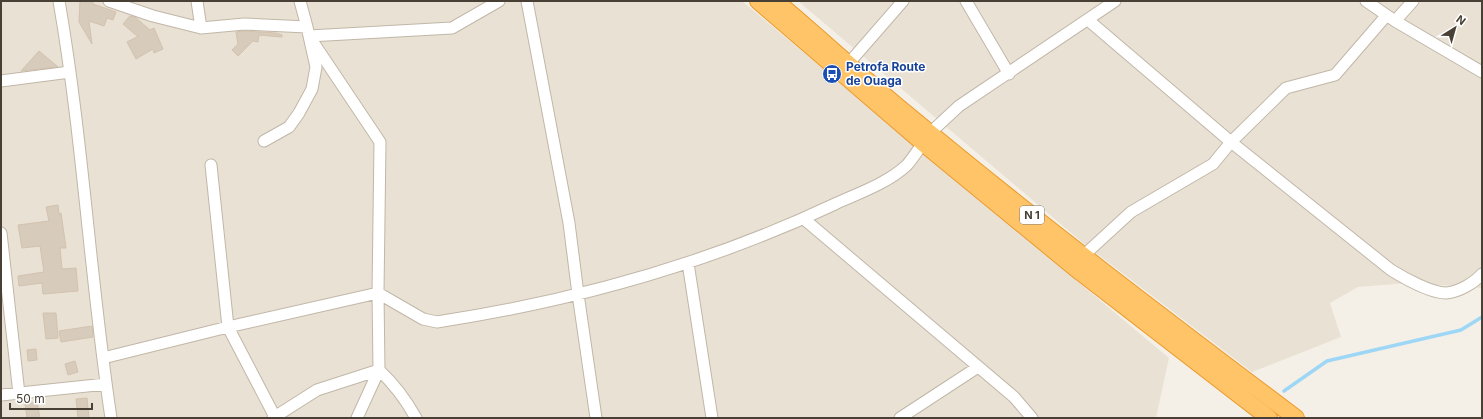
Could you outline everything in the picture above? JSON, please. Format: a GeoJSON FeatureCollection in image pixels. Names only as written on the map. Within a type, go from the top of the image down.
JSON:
{"type":"FeatureCollection","features":[{"type":"Feature","properties":{"kind":"highway","name":"N 1"},"geometry":{"type":"LineString","coordinates":[[758,1],[873,92],[1080,272],[1269,418]]}},
{"type":"Feature","properties":{"kind":"highway","name":"N 1"},"geometry":{"type":"LineString","coordinates":[[776,1],[849,63],[873,92]]}},
{"type":"Feature","properties":{"kind":"highway","name":"N 1"},"geometry":{"type":"LineString","coordinates":[[926,138],[1296,418]]}},
{"type":"Feature","properties":{"kind":"street"},"geometry":{"type":"LineString","coordinates":[[59,1],[70,72],[111,418]]}},
{"type":"Feature","properties":{"kind":"street"},"geometry":{"type":"LineString","coordinates":[[109,1],[153,16],[201,28],[244,24],[308,31],[452,28],[499,1]]}},
{"type":"Feature","properties":{"kind":"street"},"geometry":{"type":"LineString","coordinates":[[197,1],[201,28]]}},
{"type":"Feature","properties":{"kind":"street"},"geometry":{"type":"LineString","coordinates":[[264,141],[289,127],[299,113],[312,89],[316,67],[300,1]]}},
{"type":"Feature","properties":{"kind":"street"},"geometry":{"type":"LineString","coordinates":[[527,1],[570,223],[578,294],[596,418]]}},
{"type":"Feature","properties":{"kind":"street"},"geometry":{"type":"LineString","coordinates":[[849,63],[903,1]]}},
{"type":"Feature","properties":{"kind":"street"},"geometry":{"type":"LineString","coordinates":[[966,1],[1009,74]]}},
{"type":"Feature","properties":{"kind":"street"},"geometry":{"type":"LineString","coordinates":[[103,358],[228,327],[378,293],[423,319],[437,322],[578,294],[688,263],[804,218],[888,179],[906,165],[926,138],[959,106],[1009,74],[1115,1]]}},
{"type":"Feature","properties":{"kind":"street"},"geometry":{"type":"LineString","coordinates":[[1366,1],[1391,19],[1482,72]]}},
{"type":"Feature","properties":{"kind":"street"},"geometry":{"type":"LineString","coordinates":[[1083,256],[1131,212],[1213,164],[1231,142],[1286,88],[1335,75],[1391,19],[1413,1]]}},
{"type":"Feature","properties":{"kind":"street"},"geometry":{"type":"LineString","coordinates":[[1088,20],[1231,142],[1391,270],[1409,281],[1446,293],[1463,288],[1482,274]]}},
{"type":"Feature","properties":{"kind":"street"},"geometry":{"type":"LineString","coordinates":[[308,31],[380,142],[378,293],[379,370],[357,418]]}},
{"type":"Feature","properties":{"kind":"street"},"geometry":{"type":"LineString","coordinates":[[1,80],[70,72]]}},
{"type":"Feature","properties":{"kind":"street"},"geometry":{"type":"LineString","coordinates":[[211,165],[228,327],[274,417],[317,390],[379,370]]}},
{"type":"Feature","properties":{"kind":"street"},"geometry":{"type":"LineString","coordinates":[[804,218],[1014,397],[1032,418]]}},
{"type":"Feature","properties":{"kind":"street"},"geometry":{"type":"LineString","coordinates":[[1,233],[19,394]]}},
{"type":"Feature","properties":{"kind":"street"},"geometry":{"type":"LineString","coordinates":[[688,263],[712,418]]}},
{"type":"Feature","properties":{"kind":"street"},"geometry":{"type":"LineString","coordinates":[[900,418],[978,367]]}},
{"type":"Feature","properties":{"kind":"street"},"geometry":{"type":"LineString","coordinates":[[379,370],[394,384],[416,418]]}},
{"type":"Feature","properties":{"kind":"street"},"geometry":{"type":"LineString","coordinates":[[1,395],[106,384]]}},
{"type":"Feature","properties":{"kind":"shaded area"},"geometry":{"type":"Polygon","coordinates":[[[1,1],[742,1],[1169,358],[1156,418],[1,418],[1,1]]]}},
{"type":"Feature","properties":{"kind":"shaded area"},"geometry":{"type":"Polygon","coordinates":[[[798,1],[1482,1],[1482,288],[1408,283],[1358,287],[1330,303],[1341,337],[1252,372],[1083,243],[798,1]]]}},
{"type":"Feature","properties":{"kind":"building"},"geometry":{"type":"Polygon","coordinates":[[[80,1],[93,1],[93,4],[116,12],[113,20],[107,18],[104,26],[89,21],[92,44],[79,22],[80,1]]]}},
{"type":"Feature","properties":{"kind":"building"},"geometry":{"type":"Polygon","coordinates":[[[130,16],[135,17],[150,30],[154,28],[163,49],[154,53],[153,49],[136,59],[127,42],[139,36],[123,24],[130,16]]]}},
{"type":"Feature","properties":{"kind":"building"},"geometry":{"type":"Polygon","coordinates":[[[236,32],[276,33],[282,35],[282,37],[259,35],[258,42],[253,41],[238,56],[232,50],[238,44],[236,32]]]}},
{"type":"Feature","properties":{"kind":"building"},"geometry":{"type":"Polygon","coordinates":[[[39,51],[58,67],[21,71],[39,51]]]}},
{"type":"Feature","properties":{"kind":"building"},"geometry":{"type":"Polygon","coordinates":[[[58,205],[59,214],[61,213],[66,248],[60,248],[62,269],[76,268],[78,291],[43,294],[42,283],[19,286],[18,276],[44,272],[40,246],[22,248],[18,225],[49,221],[46,207],[58,205]]]}},
{"type":"Feature","properties":{"kind":"building"},"geometry":{"type":"Polygon","coordinates":[[[43,313],[56,313],[58,338],[46,339],[43,313]]]}},
{"type":"Feature","properties":{"kind":"building"},"geometry":{"type":"Polygon","coordinates":[[[92,326],[93,337],[61,342],[59,331],[92,326]]]}},
{"type":"Feature","properties":{"kind":"building"},"geometry":{"type":"Polygon","coordinates":[[[36,349],[37,360],[28,361],[27,350],[36,349]]]}},
{"type":"Feature","properties":{"kind":"building"},"geometry":{"type":"Polygon","coordinates":[[[75,361],[78,372],[68,375],[65,364],[75,361]]]}},
{"type":"Feature","properties":{"kind":"building"},"geometry":{"type":"Polygon","coordinates":[[[87,398],[89,418],[78,418],[76,399],[87,398]]]}},
{"type":"Feature","properties":{"kind":"building"},"geometry":{"type":"Polygon","coordinates":[[[37,402],[40,418],[27,418],[25,404],[37,402]]]}},
{"type":"Feature","properties":{"kind":"waterway"},"geometry":{"type":"LineString","coordinates":[[1284,391],[1327,361],[1461,330],[1482,317]]}},
{"type":"Feature","properties":{"kind":"place","name":"Petrofa Route de Ouaga"},"geometry":{"type":"Point","coordinates":[832,74]}}]}
